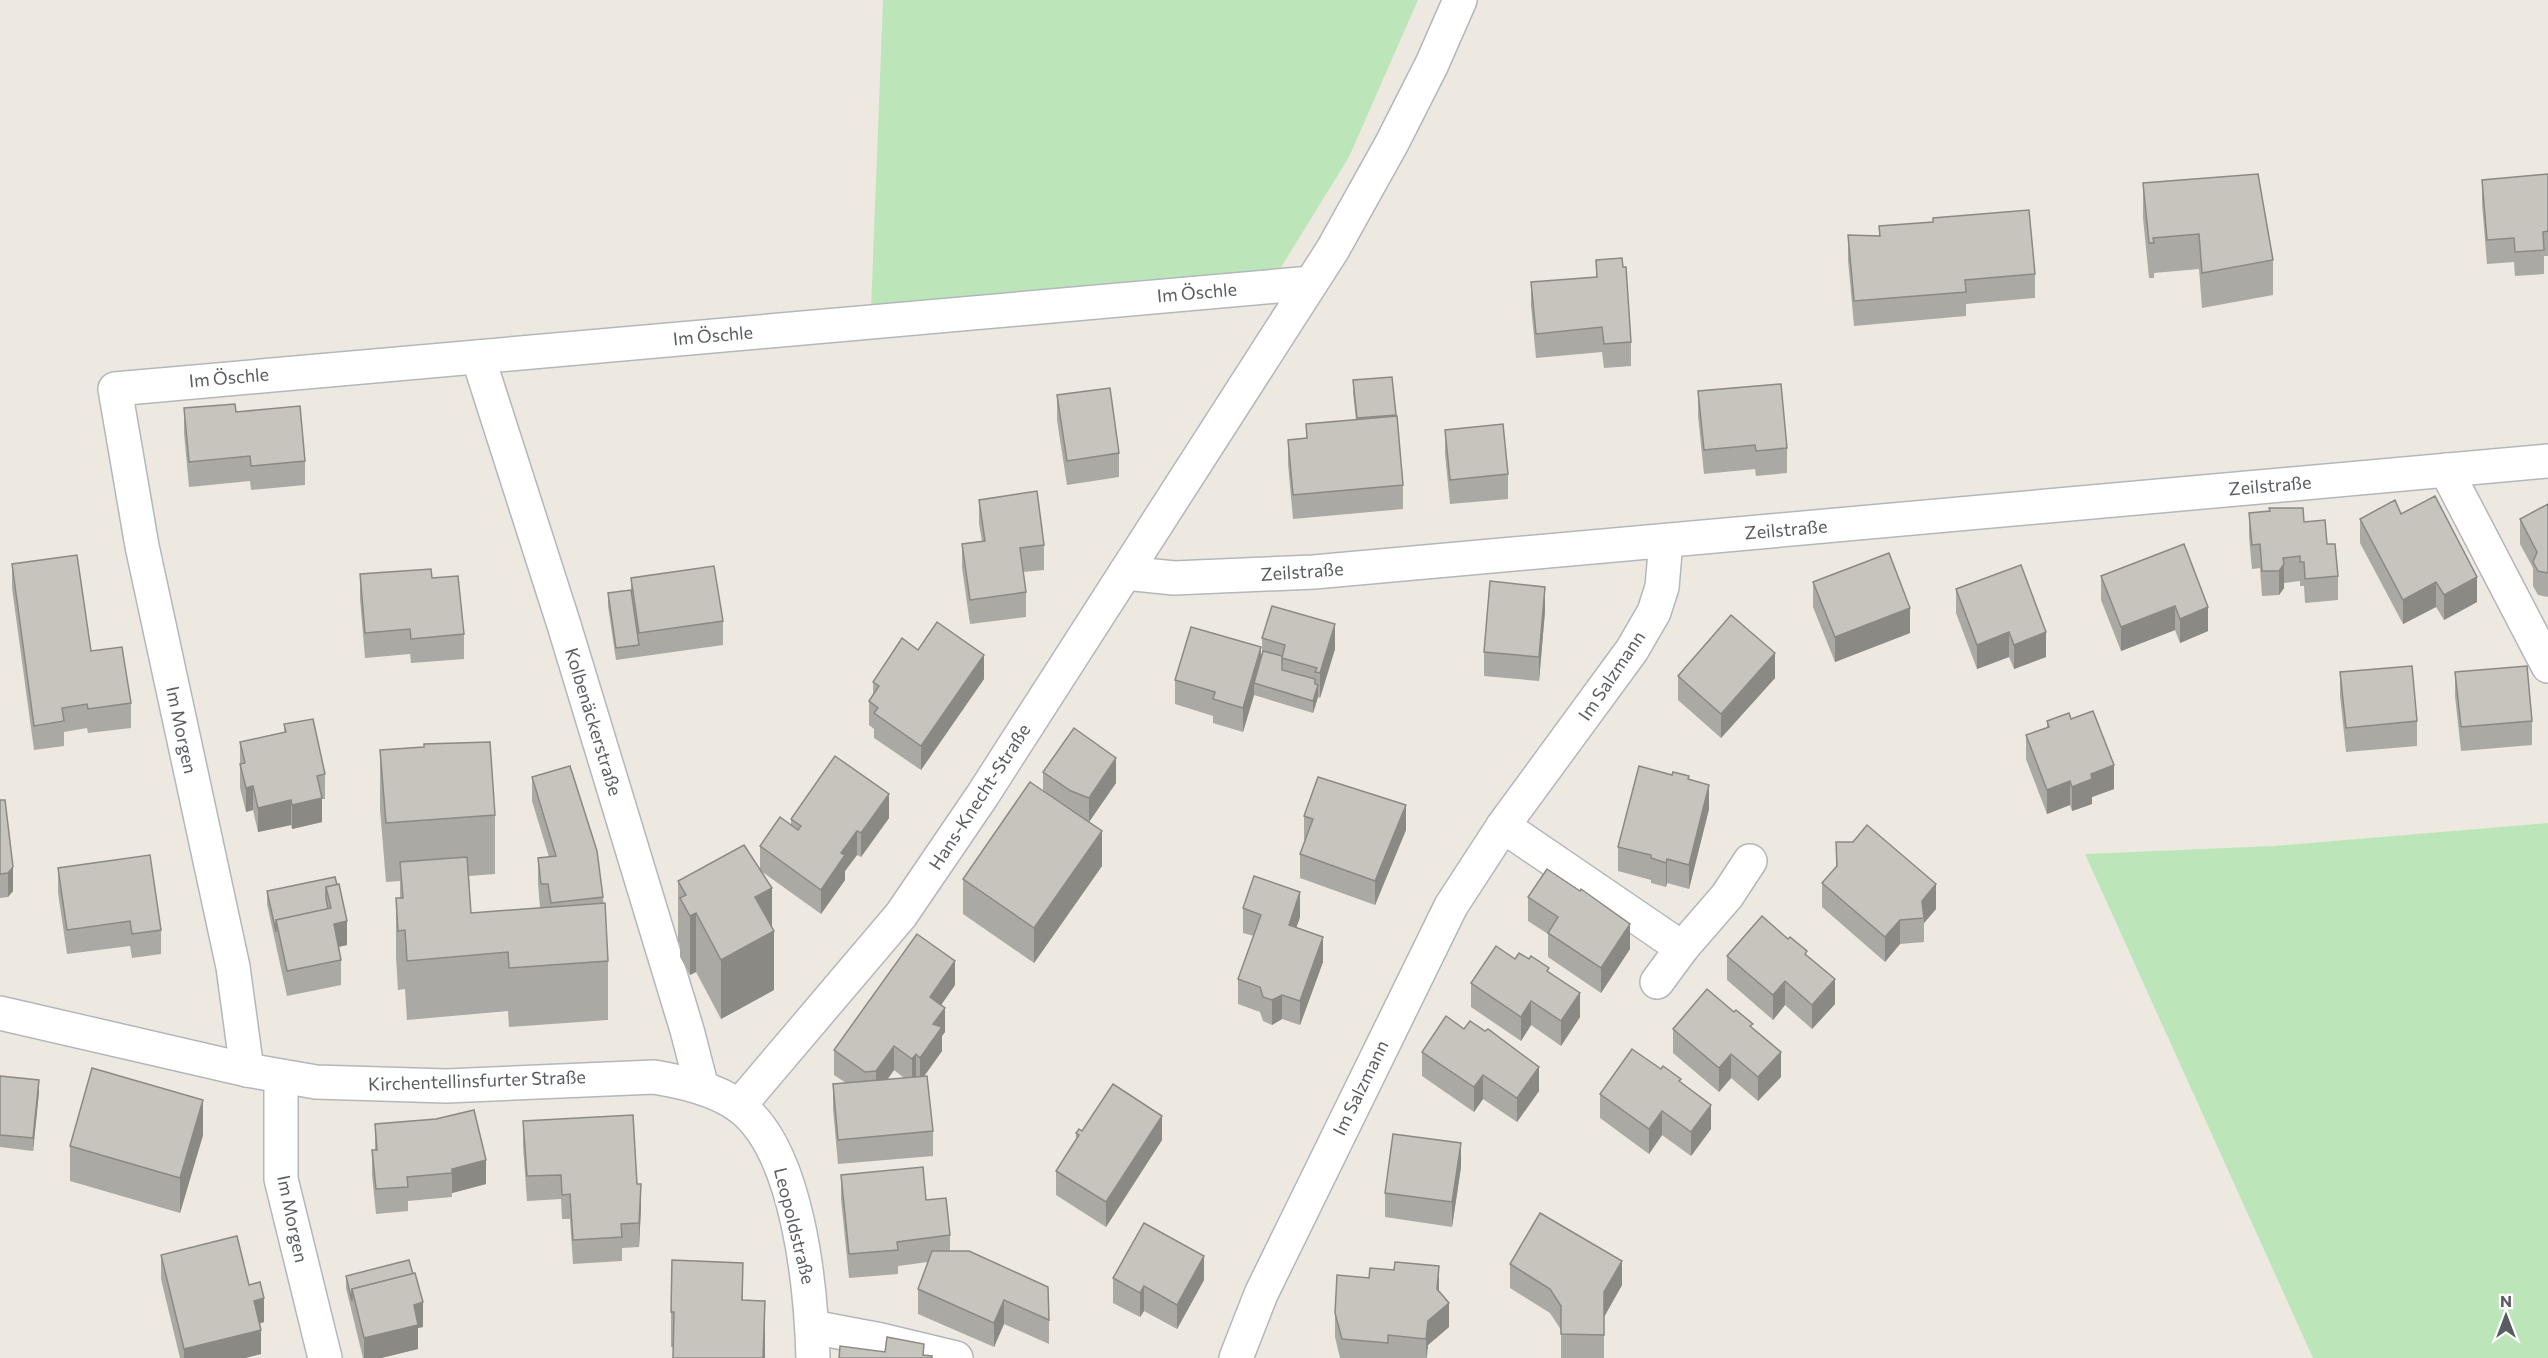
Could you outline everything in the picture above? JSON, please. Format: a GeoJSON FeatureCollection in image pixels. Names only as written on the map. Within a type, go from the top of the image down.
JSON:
{"type":"FeatureCollection","features":[{"type":"Feature","properties":{"kind":"street","name":"Hans-Knecht-Straße"},"geometry":{"type":"LineString","coordinates":[[739,1106],[901,915],[982,796],[1339,239],[1432,64],[1460,0]]}},
{"type":"Feature","properties":{"kind":"street","name":"Im Öschle"},"geometry":{"type":"LineString","coordinates":[[115,388],[1311,283]]}},
{"type":"Feature","properties":{"kind":"street","name":"Kolbenäckerstraße"},"geometry":{"type":"LineString","coordinates":[[478,357],[568,636],[702,1088]]}},
{"type":"Feature","properties":{"kind":"street","name":"Im Morgen"},"geometry":{"type":"LineString","coordinates":[[115,388],[142,546],[233,967],[247,1070]]}},
{"type":"Feature","properties":{"kind":"street","name":"Zeilstraße"},"geometry":{"type":"LineString","coordinates":[[1125,573],[1174,578],[1232,578],[1666,541],[2548,460]]}},
{"type":"Feature","properties":{"kind":"street"},"geometry":{"type":"LineString","coordinates":[[2446,470],[2548,666]]}},
{"type":"Feature","properties":{"kind":"street","name":"Im Salzmann"},"geometry":{"type":"LineString","coordinates":[[1236,1358],[1261,1294],[1416,973],[1451,906],[1503,826],[1632,650],[1654,612],[1662,587],[1666,541]]}},
{"type":"Feature","properties":{"kind":"street"},"geometry":{"type":"LineString","coordinates":[[1503,826],[1682,948]]}},
{"type":"Feature","properties":{"kind":"street"},"geometry":{"type":"LineString","coordinates":[[1657,982],[1682,948],[1727,896],[1750,861]]}},
{"type":"Feature","properties":{"kind":"street","name":"Kirchentellinsfurter Straße"},"geometry":{"type":"LineString","coordinates":[[0,1013],[281,1077],[340,1084],[446,1086],[627,1076],[654,1077],[702,1088],[739,1106]]}},
{"type":"Feature","properties":{"kind":"street","name":"Im Morgen"},"geometry":{"type":"LineString","coordinates":[[281,1077],[281,1179],[325,1358]]}},
{"type":"Feature","properties":{"kind":"street","name":"Leopoldstraße"},"geometry":{"type":"LineString","coordinates":[[739,1106],[757,1124],[781,1167],[801,1239],[813,1343]]}},
{"type":"Feature","properties":{"kind":"street"},"geometry":{"type":"LineString","coordinates":[[813,1343],[881,1340],[956,1358]]}},
{"type":"Feature","properties":{"kind":"green space"},"geometry":{"type":"Polygon","coordinates":[[[883,0],[1418,0],[1349,157],[1280,269],[891,305],[871,310],[883,0]]]}},
{"type":"Feature","properties":{"kind":"green space"},"geometry":{"type":"Polygon","coordinates":[[[2548,823],[2548,1358],[2313,1358],[2085,854],[2274,846],[2548,823]]]}},
{"type":"Feature","properties":{"kind":"building"},"geometry":{"type":"Polygon","coordinates":[[[2258,174],[2273,260],[2202,273],[2199,234],[2153,238],[2154,243],[2149,243],[2143,183],[2258,174]]]}},
{"type":"Feature","properties":{"kind":"building"},"geometry":{"type":"Polygon","coordinates":[[[2548,174],[2548,231],[2543,232],[2544,250],[2515,252],[2514,238],[2487,240],[2482,180],[2548,174]]]}},
{"type":"Feature","properties":{"kind":"building"},"geometry":{"type":"Polygon","coordinates":[[[2029,210],[2035,274],[1965,280],[1966,292],[1854,301],[1848,235],[1880,236],[1879,226],[1933,222],[1933,218],[2029,210]]]}},
{"type":"Feature","properties":{"kind":"building"},"geometry":{"type":"Polygon","coordinates":[[[1622,258],[1623,267],[1626,267],[1631,342],[1604,344],[1602,327],[1536,334],[1531,282],[1597,277],[1596,260],[1622,258]]]}},
{"type":"Feature","properties":{"kind":"building"},"geometry":{"type":"Polygon","coordinates":[[[1392,377],[1396,415],[1357,418],[1353,380],[1392,377]]]}},
{"type":"Feature","properties":{"kind":"building"},"geometry":{"type":"Polygon","coordinates":[[[1781,384],[1787,448],[1756,451],[1755,445],[1704,450],[1698,391],[1781,384]]]}},
{"type":"Feature","properties":{"kind":"building"},"geometry":{"type":"Polygon","coordinates":[[[1110,388],[1119,453],[1067,461],[1057,395],[1110,388]]]}},
{"type":"Feature","properties":{"kind":"building"},"geometry":{"type":"Polygon","coordinates":[[[235,404],[236,412],[300,406],[305,461],[251,466],[250,456],[189,462],[184,408],[235,404]]]}},
{"type":"Feature","properties":{"kind":"building"},"geometry":{"type":"Polygon","coordinates":[[[1397,416],[1403,485],[1293,495],[1288,440],[1307,438],[1306,424],[1397,416]]]}},
{"type":"Feature","properties":{"kind":"building"},"geometry":{"type":"Polygon","coordinates":[[[1503,424],[1508,474],[1450,480],[1445,430],[1503,424]]]}},
{"type":"Feature","properties":{"kind":"building"},"geometry":{"type":"Polygon","coordinates":[[[1037,491],[1044,545],[1020,548],[1026,592],[970,600],[962,544],[985,541],[979,500],[1037,491]]]}},
{"type":"Feature","properties":{"kind":"building"},"geometry":{"type":"Polygon","coordinates":[[[2435,496],[2477,577],[2444,595],[2436,582],[2403,600],[2360,519],[2395,500],[2401,514],[2435,496]]]}},
{"type":"Feature","properties":{"kind":"building"},"geometry":{"type":"Polygon","coordinates":[[[2548,504],[2548,573],[2538,571],[2533,562],[2537,552],[2520,519],[2548,504]]]}},
{"type":"Feature","properties":{"kind":"building"},"geometry":{"type":"Polygon","coordinates":[[[2269,508],[2303,508],[2304,522],[2325,520],[2327,544],[2335,544],[2338,576],[2305,579],[2304,562],[2300,562],[2300,556],[2283,558],[2284,564],[2279,571],[2262,571],[2260,544],[2252,545],[2249,513],[2270,511],[2269,508]]]}},
{"type":"Feature","properties":{"kind":"building"},"geometry":{"type":"Polygon","coordinates":[[[2184,544],[2208,607],[2180,619],[2175,606],[2121,627],[2101,576],[2184,544]]]}},
{"type":"Feature","properties":{"kind":"building"},"geometry":{"type":"Polygon","coordinates":[[[1889,553],[1910,608],[1835,637],[1813,582],[1889,553]]]}},
{"type":"Feature","properties":{"kind":"building"},"geometry":{"type":"Polygon","coordinates":[[[77,555],[91,651],[122,647],[131,703],[88,709],[87,704],[62,708],[64,721],[34,726],[12,564],[77,555]]]}},
{"type":"Feature","properties":{"kind":"building"},"geometry":{"type":"Polygon","coordinates":[[[2021,565],[2046,632],[2014,645],[2009,632],[1977,645],[1956,589],[2021,565]]]}},
{"type":"Feature","properties":{"kind":"building"},"geometry":{"type":"Polygon","coordinates":[[[714,566],[723,621],[639,633],[631,578],[714,566]]]}},
{"type":"Feature","properties":{"kind":"building"},"geometry":{"type":"Polygon","coordinates":[[[431,569],[432,578],[458,576],[464,634],[411,639],[410,629],[365,633],[360,574],[431,569]]]}},
{"type":"Feature","properties":{"kind":"building"},"geometry":{"type":"Polygon","coordinates":[[[1490,581],[1545,587],[1539,657],[1484,652],[1490,581]]]}},
{"type":"Feature","properties":{"kind":"building"},"geometry":{"type":"Polygon","coordinates":[[[631,590],[639,645],[616,648],[608,593],[631,590]]]}},
{"type":"Feature","properties":{"kind":"building"},"geometry":{"type":"Polygon","coordinates":[[[1272,606],[1335,624],[1320,673],[1315,672],[1317,668],[1282,658],[1285,645],[1262,638],[1272,606]]]}},
{"type":"Feature","properties":{"kind":"building"},"geometry":{"type":"Polygon","coordinates":[[[1731,615],[1775,653],[1721,714],[1678,676],[1731,615]]]}},
{"type":"Feature","properties":{"kind":"building"},"geometry":{"type":"Polygon","coordinates":[[[937,622],[984,655],[921,746],[874,713],[878,708],[869,701],[879,686],[873,682],[902,638],[918,650],[937,622]]]}},
{"type":"Feature","properties":{"kind":"building"},"geometry":{"type":"Polygon","coordinates":[[[1191,627],[1261,647],[1243,708],[1213,699],[1215,692],[1175,680],[1191,627]]]}},
{"type":"Feature","properties":{"kind":"building"},"geometry":{"type":"Polygon","coordinates":[[[1263,651],[1282,656],[1282,670],[1315,679],[1315,684],[1318,685],[1313,701],[1254,683],[1263,651]]]}},
{"type":"Feature","properties":{"kind":"building"},"geometry":{"type":"Polygon","coordinates":[[[2412,666],[2417,721],[2346,728],[2340,672],[2412,666]]]}},
{"type":"Feature","properties":{"kind":"building"},"geometry":{"type":"Polygon","coordinates":[[[2527,666],[2532,721],[2461,727],[2455,672],[2527,666]]]}},
{"type":"Feature","properties":{"kind":"building"},"geometry":{"type":"Polygon","coordinates":[[[2093,711],[2114,765],[2091,774],[2092,779],[2072,787],[2070,781],[2047,790],[2026,735],[2049,727],[2047,721],[2069,713],[2071,719],[2093,711]]]}},
{"type":"Feature","properties":{"kind":"building"},"geometry":{"type":"Polygon","coordinates":[[[313,719],[325,774],[317,776],[322,798],[292,805],[291,800],[258,808],[253,786],[246,788],[240,764],[245,763],[240,742],[286,732],[284,724],[313,719]]]}},
{"type":"Feature","properties":{"kind":"building"},"geometry":{"type":"Polygon","coordinates":[[[1074,728],[1116,758],[1089,798],[1071,791],[1043,772],[1074,728]]]}},
{"type":"Feature","properties":{"kind":"building"},"geometry":{"type":"Polygon","coordinates":[[[490,742],[495,815],[386,823],[380,750],[424,747],[424,744],[490,742]]]}},
{"type":"Feature","properties":{"kind":"building"},"geometry":{"type":"Polygon","coordinates":[[[835,756],[889,794],[861,833],[857,831],[841,853],[845,855],[821,890],[760,846],[780,817],[798,830],[801,826],[791,819],[835,756]]]}},
{"type":"Feature","properties":{"kind":"building"},"geometry":{"type":"Polygon","coordinates":[[[570,766],[597,851],[603,897],[551,903],[548,884],[541,884],[538,858],[556,856],[532,777],[570,766]]]}},
{"type":"Feature","properties":{"kind":"building"},"geometry":{"type":"Polygon","coordinates":[[[1639,766],[1672,775],[1673,772],[1689,776],[1688,779],[1709,785],[1689,865],[1667,859],[1666,863],[1651,858],[1651,855],[1618,847],[1639,766]]]}},
{"type":"Feature","properties":{"kind":"building"},"geometry":{"type":"Polygon","coordinates":[[[1318,777],[1406,805],[1375,881],[1300,854],[1313,819],[1304,816],[1318,777]]]}},
{"type":"Feature","properties":{"kind":"building"},"geometry":{"type":"Polygon","coordinates":[[[1030,782],[1102,831],[1034,928],[963,879],[1030,782]]]}},
{"type":"Feature","properties":{"kind":"building"},"geometry":{"type":"Polygon","coordinates":[[[0,800],[5,800],[13,867],[8,873],[0,874],[0,800]]]}},
{"type":"Feature","properties":{"kind":"building"},"geometry":{"type":"Polygon","coordinates":[[[1867,825],[1936,884],[1922,901],[1924,918],[1900,920],[1885,937],[1822,883],[1837,866],[1836,842],[1853,842],[1867,825]]]}},
{"type":"Feature","properties":{"kind":"building"},"geometry":{"type":"Polygon","coordinates":[[[744,845],[772,888],[755,897],[774,931],[721,960],[696,913],[690,916],[680,898],[686,895],[678,881],[744,845]]]}},
{"type":"Feature","properties":{"kind":"building"},"geometry":{"type":"Polygon","coordinates":[[[150,855],[161,930],[132,934],[130,921],[67,930],[58,868],[150,855]]]}},
{"type":"Feature","properties":{"kind":"building"},"geometry":{"type":"Polygon","coordinates":[[[467,857],[471,913],[605,903],[608,961],[509,968],[508,952],[407,961],[405,930],[398,931],[396,898],[403,898],[400,862],[467,857]]]}},
{"type":"Feature","properties":{"kind":"building"},"geometry":{"type":"Polygon","coordinates":[[[1547,869],[1580,891],[1581,889],[1630,924],[1601,968],[1548,933],[1558,917],[1528,897],[1547,869]]]}},
{"type":"Feature","properties":{"kind":"building"},"geometry":{"type":"Polygon","coordinates":[[[1254,876],[1300,892],[1289,925],[1323,937],[1300,1001],[1282,995],[1272,1000],[1263,997],[1260,987],[1238,979],[1261,915],[1243,908],[1254,876]]]}},
{"type":"Feature","properties":{"kind":"building"},"geometry":{"type":"Polygon","coordinates":[[[335,877],[337,885],[326,887],[328,909],[276,920],[276,932],[267,891],[335,877]]]}},
{"type":"Feature","properties":{"kind":"building"},"geometry":{"type":"Polygon","coordinates":[[[339,884],[347,921],[334,924],[341,960],[287,971],[276,920],[331,908],[326,887],[339,884]]]}},
{"type":"Feature","properties":{"kind":"building"},"geometry":{"type":"Polygon","coordinates":[[[1762,916],[1788,939],[1790,937],[1807,951],[1805,954],[1835,979],[1812,1005],[1785,981],[1773,995],[1727,956],[1762,916]]]}},
{"type":"Feature","properties":{"kind":"building"},"geometry":{"type":"Polygon","coordinates":[[[917,934],[955,961],[930,997],[945,1008],[933,1024],[942,1027],[920,1058],[916,1054],[912,1059],[894,1046],[876,1071],[865,1072],[834,1050],[917,934]]]}},
{"type":"Feature","properties":{"kind":"building"},"geometry":{"type":"Polygon","coordinates":[[[1496,946],[1515,959],[1519,953],[1529,959],[1531,956],[1549,968],[1547,971],[1580,993],[1561,1021],[1531,1001],[1521,1017],[1471,983],[1496,946]]]}},
{"type":"Feature","properties":{"kind":"building"},"geometry":{"type":"Polygon","coordinates":[[[1707,989],[1734,1012],[1736,1010],[1753,1024],[1750,1026],[1781,1052],[1758,1077],[1731,1054],[1719,1068],[1673,1029],[1707,989]]]}},
{"type":"Feature","properties":{"kind":"building"},"geometry":{"type":"Polygon","coordinates":[[[1446,1016],[1464,1029],[1470,1021],[1485,1031],[1488,1029],[1539,1067],[1517,1098],[1483,1075],[1474,1087],[1422,1052],[1446,1016]]]}},
{"type":"Feature","properties":{"kind":"building"},"geometry":{"type":"Polygon","coordinates":[[[1632,1049],[1661,1069],[1663,1066],[1711,1105],[1691,1132],[1662,1111],[1649,1129],[1600,1094],[1632,1049]]]}},
{"type":"Feature","properties":{"kind":"building"},"geometry":{"type":"Polygon","coordinates":[[[92,1068],[203,1100],[180,1178],[70,1146],[92,1068]]]}},
{"type":"Feature","properties":{"kind":"building"},"geometry":{"type":"Polygon","coordinates":[[[0,1076],[39,1080],[33,1138],[0,1135],[0,1076]]]}},
{"type":"Feature","properties":{"kind":"building"},"geometry":{"type":"Polygon","coordinates":[[[927,1076],[933,1131],[838,1140],[833,1084],[927,1076]]]}},
{"type":"Feature","properties":{"kind":"building"},"geometry":{"type":"Polygon","coordinates":[[[1113,1084],[1162,1116],[1106,1202],[1056,1171],[1079,1135],[1076,1133],[1079,1129],[1082,1131],[1113,1084]]]}},
{"type":"Feature","properties":{"kind":"building"},"geometry":{"type":"Polygon","coordinates":[[[474,1110],[486,1160],[452,1169],[452,1173],[407,1177],[408,1187],[376,1189],[372,1150],[377,1150],[375,1124],[436,1119],[474,1110]]]}},
{"type":"Feature","properties":{"kind":"building"},"geometry":{"type":"Polygon","coordinates":[[[633,1115],[637,1184],[641,1184],[639,1223],[621,1224],[622,1237],[573,1240],[570,1194],[562,1195],[561,1175],[527,1176],[523,1121],[633,1115]]]}},
{"type":"Feature","properties":{"kind":"building"},"geometry":{"type":"Polygon","coordinates":[[[1393,1134],[1461,1143],[1452,1202],[1385,1193],[1393,1134]]]}},
{"type":"Feature","properties":{"kind":"building"},"geometry":{"type":"Polygon","coordinates":[[[923,1167],[926,1200],[946,1198],[950,1235],[897,1242],[898,1250],[849,1254],[841,1175],[923,1167]]]}},
{"type":"Feature","properties":{"kind":"building"},"geometry":{"type":"Polygon","coordinates":[[[1540,1213],[1622,1261],[1604,1292],[1604,1335],[1561,1334],[1561,1306],[1550,1289],[1510,1264],[1540,1213]]]}},
{"type":"Feature","properties":{"kind":"building"},"geometry":{"type":"Polygon","coordinates":[[[1144,1223],[1204,1256],[1177,1305],[1144,1286],[1140,1293],[1113,1278],[1144,1223]]]}},
{"type":"Feature","properties":{"kind":"building"},"geometry":{"type":"Polygon","coordinates":[[[237,1236],[249,1285],[260,1282],[264,1298],[254,1301],[261,1330],[184,1349],[161,1255],[237,1236]]]}},
{"type":"Feature","properties":{"kind":"building"},"geometry":{"type":"Polygon","coordinates":[[[932,1251],[969,1251],[1048,1287],[1049,1320],[1004,1300],[994,1323],[918,1289],[932,1251]]]}},
{"type":"Feature","properties":{"kind":"building"},"geometry":{"type":"Polygon","coordinates":[[[409,1260],[413,1274],[352,1289],[352,1301],[346,1276],[409,1260]]]}},
{"type":"Feature","properties":{"kind":"building"},"geometry":{"type":"Polygon","coordinates":[[[672,1260],[743,1263],[742,1300],[765,1301],[763,1358],[673,1358],[672,1260]]]}},
{"type":"Feature","properties":{"kind":"building"},"geometry":{"type":"Polygon","coordinates":[[[1395,1262],[1439,1266],[1437,1289],[1449,1303],[1428,1321],[1426,1339],[1388,1335],[1388,1343],[1342,1339],[1335,1313],[1337,1275],[1369,1278],[1370,1268],[1394,1270],[1395,1262]]]}},
{"type":"Feature","properties":{"kind":"building"},"geometry":{"type":"Polygon","coordinates":[[[415,1273],[423,1302],[414,1305],[418,1325],[364,1338],[352,1289],[415,1273]]]}},
{"type":"Feature","properties":{"kind":"building"},"geometry":{"type":"Polygon","coordinates":[[[887,1337],[924,1344],[923,1355],[932,1356],[932,1358],[839,1358],[840,1346],[885,1352],[887,1337]]]}}]}
